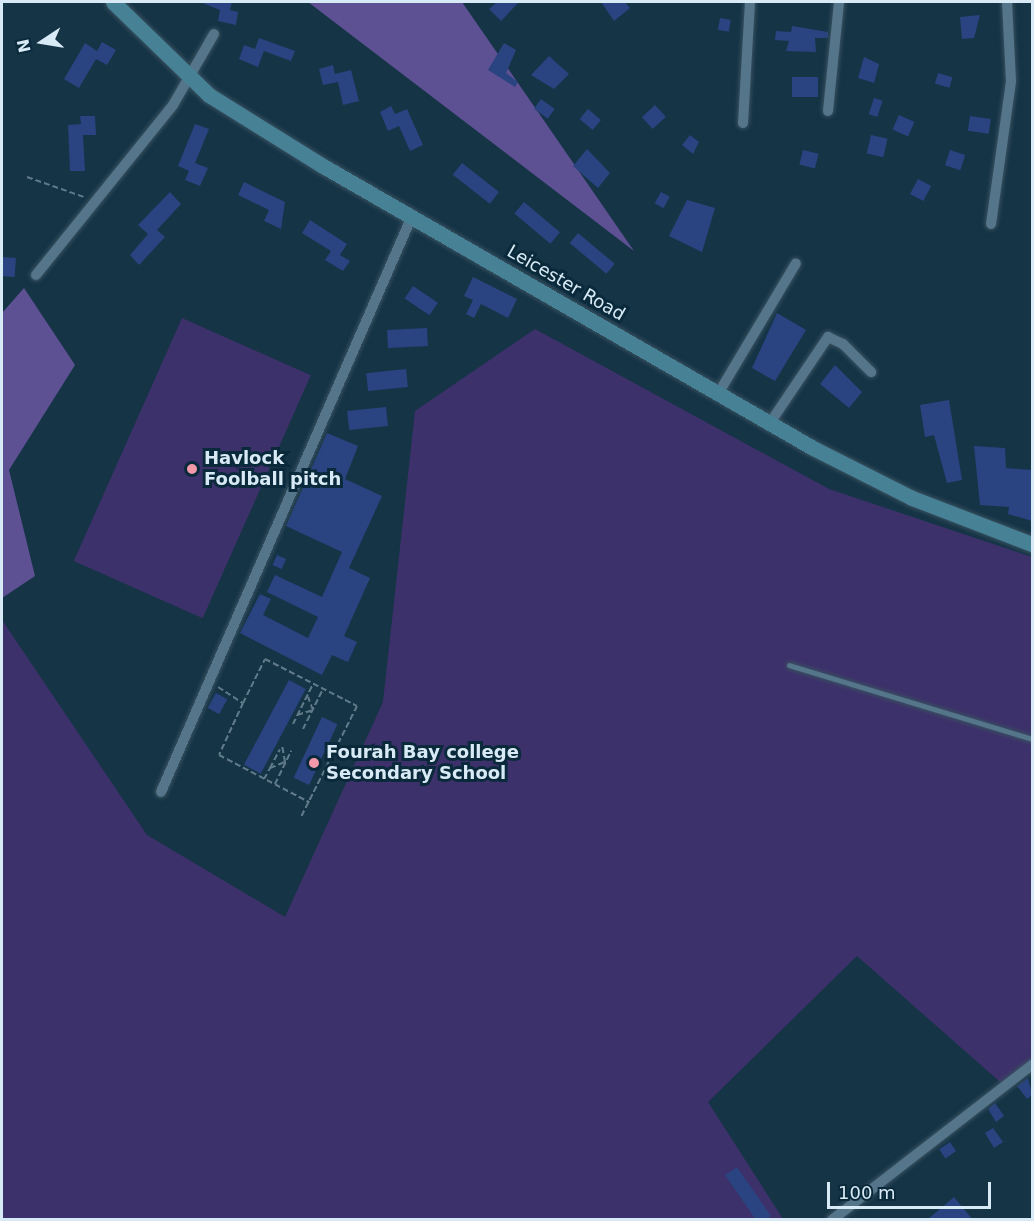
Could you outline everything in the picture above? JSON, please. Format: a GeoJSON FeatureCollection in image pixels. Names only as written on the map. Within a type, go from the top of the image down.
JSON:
{"type":"FeatureCollection","features":[{"type":"Feature","properties":{"kind":"street","name":"Leicester Road"},"geometry":{"type":"LineString","coordinates":[[112,2],[190,80],[263,130],[770,423],[912,498],[1032,544]]}},
{"type":"Feature","properties":{"kind":"street"},"geometry":{"type":"LineString","coordinates":[[743,123],[750,2]]}},
{"type":"Feature","properties":{"kind":"street"},"geometry":{"type":"LineString","coordinates":[[828,111],[840,2]]}},
{"type":"Feature","properties":{"kind":"street"},"geometry":{"type":"LineString","coordinates":[[991,224],[1011,81],[1006,2]]}},
{"type":"Feature","properties":{"kind":"street"},"geometry":{"type":"LineString","coordinates":[[36,275],[98,204],[190,80],[214,34]]}},
{"type":"Feature","properties":{"kind":"street"},"geometry":{"type":"LineString","coordinates":[[161,792],[412,216]]}},
{"type":"Feature","properties":{"kind":"street"},"geometry":{"type":"LineString","coordinates":[[718,394],[796,263]]}},
{"type":"Feature","properties":{"kind":"street"},"geometry":{"type":"LineString","coordinates":[[770,423],[828,337],[843,344],[871,372]]}},
{"type":"Feature","properties":{"kind":"street"},"geometry":{"type":"LineString","coordinates":[[832,1220],[1032,1065]]}},
{"type":"Feature","properties":{"kind":"lane"},"geometry":{"type":"LineString","coordinates":[[789,664],[1032,739]]}},
{"type":"Feature","properties":{"kind":"path"},"geometry":{"type":"LineString","coordinates":[[27,177],[98,204]]}},
{"type":"Feature","properties":{"kind":"path"},"geometry":{"type":"LineString","coordinates":[[301,817],[309,802],[357,706],[265,659],[219,755],[309,802]]}},
{"type":"Feature","properties":{"kind":"path"},"geometry":{"type":"LineString","coordinates":[[208,680],[243,703]]}},
{"type":"Feature","properties":{"kind":"path"},"geometry":{"type":"LineString","coordinates":[[293,724],[313,684]]}},
{"type":"Feature","properties":{"kind":"path"},"geometry":{"type":"LineString","coordinates":[[303,729],[323,689]]}},
{"type":"Feature","properties":{"kind":"path"},"geometry":{"type":"LineString","coordinates":[[308,695],[313,710]]}},
{"type":"Feature","properties":{"kind":"path"},"geometry":{"type":"LineString","coordinates":[[297,715],[313,710]]}},
{"type":"Feature","properties":{"kind":"path"},"geometry":{"type":"LineString","coordinates":[[264,778],[282,745]]}},
{"type":"Feature","properties":{"kind":"path"},"geometry":{"type":"LineString","coordinates":[[280,749],[285,762]]}},
{"type":"Feature","properties":{"kind":"path"},"geometry":{"type":"LineString","coordinates":[[275,785],[291,751]]}},
{"type":"Feature","properties":{"kind":"path"},"geometry":{"type":"LineString","coordinates":[[270,768],[285,762]]}},
{"type":"Feature","properties":{"kind":"shaded area"},"geometry":{"type":"Polygon","coordinates":[[[308,2],[462,2],[634,251],[308,2]]]}},
{"type":"Feature","properties":{"kind":"shaded area"},"geometry":{"type":"Polygon","coordinates":[[[24,288],[75,365],[9,470],[35,576],[2,598],[2,313],[24,288]]]}},
{"type":"Feature","properties":{"kind":"shaded area","name":"Havlock Foolball pitch"},"geometry":{"type":"Polygon","coordinates":[[[182,318],[311,375],[203,618],[74,561],[182,318]]]}},
{"type":"Feature","properties":{"kind":"shaded area"},"geometry":{"type":"Polygon","coordinates":[[[535,329],[829,489],[1032,557],[1032,1061],[1007,1088],[857,956],[708,1102],[783,1219],[2,1219],[2,620],[147,835],[285,917],[383,702],[415,411],[535,329]]]}},
{"type":"Feature","properties":{"kind":"building"},"geometry":{"type":"Polygon","coordinates":[[[200,2],[232,2],[230,10],[238,12],[236,25],[218,21],[220,10],[200,2]]]}},
{"type":"Feature","properties":{"kind":"building"},"geometry":{"type":"Polygon","coordinates":[[[497,2],[519,2],[501,21],[489,9],[497,2]]]}},
{"type":"Feature","properties":{"kind":"building"},"geometry":{"type":"Polygon","coordinates":[[[601,2],[625,2],[630,8],[614,21],[601,2]]]}},
{"type":"Feature","properties":{"kind":"building"},"geometry":{"type":"Polygon","coordinates":[[[980,15],[974,38],[962,39],[960,17],[980,15]]]}},
{"type":"Feature","properties":{"kind":"building"},"geometry":{"type":"Polygon","coordinates":[[[720,18],[731,20],[729,32],[718,30],[720,18]]]}},
{"type":"Feature","properties":{"kind":"building"},"geometry":{"type":"Polygon","coordinates":[[[792,26],[828,32],[828,38],[815,38],[816,52],[786,51],[789,41],[775,40],[776,31],[791,32],[792,26]]]}},
{"type":"Feature","properties":{"kind":"building"},"geometry":{"type":"Polygon","coordinates":[[[259,38],[295,51],[291,61],[264,51],[258,67],[239,59],[244,45],[255,49],[259,38]]]}},
{"type":"Feature","properties":{"kind":"building"},"geometry":{"type":"Polygon","coordinates":[[[102,42],[116,50],[107,65],[96,59],[79,88],[64,79],[85,43],[97,51],[102,42]]]}},
{"type":"Feature","properties":{"kind":"building"},"geometry":{"type":"Polygon","coordinates":[[[504,43],[516,50],[506,73],[518,82],[515,87],[488,70],[504,43]]]}},
{"type":"Feature","properties":{"kind":"building"},"geometry":{"type":"Polygon","coordinates":[[[549,56],[569,74],[554,89],[531,75],[549,56]]]}},
{"type":"Feature","properties":{"kind":"building"},"geometry":{"type":"Polygon","coordinates":[[[864,57],[879,64],[874,83],[858,78],[864,57]]]}},
{"type":"Feature","properties":{"kind":"building"},"geometry":{"type":"Polygon","coordinates":[[[333,65],[335,74],[351,70],[359,101],[343,105],[338,82],[323,85],[319,69],[333,65]]]}},
{"type":"Feature","properties":{"kind":"building"},"geometry":{"type":"Polygon","coordinates":[[[938,73],[952,77],[949,88],[935,84],[938,73]]]}},
{"type":"Feature","properties":{"kind":"building"},"geometry":{"type":"Polygon","coordinates":[[[792,77],[818,77],[818,97],[792,97],[792,77]]]}},
{"type":"Feature","properties":{"kind":"building"},"geometry":{"type":"Polygon","coordinates":[[[874,98],[883,101],[877,117],[869,114],[874,98]]]}},
{"type":"Feature","properties":{"kind":"building"},"geometry":{"type":"Polygon","coordinates":[[[541,99],[555,109],[548,119],[534,109],[541,99]]]}},
{"type":"Feature","properties":{"kind":"building"},"geometry":{"type":"Polygon","coordinates":[[[655,105],[666,117],[653,129],[642,117],[655,105]]]}},
{"type":"Feature","properties":{"kind":"building"},"geometry":{"type":"Polygon","coordinates":[[[391,106],[395,114],[407,109],[423,145],[410,151],[399,126],[388,131],[380,112],[391,106]]]}},
{"type":"Feature","properties":{"kind":"building"},"geometry":{"type":"Polygon","coordinates":[[[588,109],[601,120],[593,130],[580,119],[588,109]]]}},
{"type":"Feature","properties":{"kind":"building"},"geometry":{"type":"Polygon","coordinates":[[[899,115],[915,122],[908,137],[892,130],[899,115]]]}},
{"type":"Feature","properties":{"kind":"building"},"geometry":{"type":"Polygon","coordinates":[[[80,116],[95,116],[96,135],[83,135],[85,171],[70,171],[68,125],[81,124],[80,116]]]}},
{"type":"Feature","properties":{"kind":"building"},"geometry":{"type":"Polygon","coordinates":[[[970,116],[991,119],[989,134],[968,131],[970,116]]]}},
{"type":"Feature","properties":{"kind":"building"},"geometry":{"type":"Polygon","coordinates":[[[195,124],[209,129],[195,163],[208,168],[200,186],[185,180],[189,171],[178,166],[195,124]]]}},
{"type":"Feature","properties":{"kind":"building"},"geometry":{"type":"Polygon","coordinates":[[[690,135],[699,142],[693,154],[682,145],[690,135]]]}},
{"type":"Feature","properties":{"kind":"building"},"geometry":{"type":"Polygon","coordinates":[[[871,135],[888,139],[883,157],[867,154],[871,135]]]}},
{"type":"Feature","properties":{"kind":"building"},"geometry":{"type":"Polygon","coordinates":[[[587,149],[610,173],[598,188],[573,166],[587,149]]]}},
{"type":"Feature","properties":{"kind":"building"},"geometry":{"type":"Polygon","coordinates":[[[803,150],[819,154],[815,168],[799,165],[803,150]]]}},
{"type":"Feature","properties":{"kind":"building"},"geometry":{"type":"Polygon","coordinates":[[[950,150],[965,155],[960,170],[945,165],[950,150]]]}},
{"type":"Feature","properties":{"kind":"building"},"geometry":{"type":"Polygon","coordinates":[[[462,163],[499,192],[490,204],[453,175],[462,163]]]}},
{"type":"Feature","properties":{"kind":"building"},"geometry":{"type":"Polygon","coordinates":[[[918,179],[931,186],[923,201],[910,194],[918,179]]]}},
{"type":"Feature","properties":{"kind":"building"},"geometry":{"type":"Polygon","coordinates":[[[244,182],[285,202],[281,229],[264,221],[269,210],[238,195],[244,182]]]}},
{"type":"Feature","properties":{"kind":"building"},"geometry":{"type":"Polygon","coordinates":[[[170,192],[181,204],[157,230],[165,237],[139,265],[130,255],[148,234],[138,225],[170,192]]]}},
{"type":"Feature","properties":{"kind":"building"},"geometry":{"type":"Polygon","coordinates":[[[661,192],[670,197],[663,208],[655,203],[661,192]]]}},
{"type":"Feature","properties":{"kind":"building"},"geometry":{"type":"Polygon","coordinates":[[[687,200],[715,208],[702,252],[669,236],[687,200]]]}},
{"type":"Feature","properties":{"kind":"building"},"geometry":{"type":"Polygon","coordinates":[[[524,202],[560,232],[550,244],[514,213],[524,202]]]}},
{"type":"Feature","properties":{"kind":"building"},"geometry":{"type":"Polygon","coordinates":[[[310,220],[347,244],[340,255],[350,261],[343,271],[325,260],[331,251],[302,233],[310,220]]]}},
{"type":"Feature","properties":{"kind":"building"},"geometry":{"type":"Polygon","coordinates":[[[578,233],[615,264],[606,274],[570,243],[578,233]]]}},
{"type":"Feature","properties":{"kind":"building"},"geometry":{"type":"Polygon","coordinates":[[[2,257],[16,258],[15,277],[2,276],[2,257]]]}},
{"type":"Feature","properties":{"kind":"building"},"geometry":{"type":"Polygon","coordinates":[[[473,277],[517,299],[508,318],[481,304],[474,318],[466,314],[473,300],[464,296],[473,277]]]}},
{"type":"Feature","properties":{"kind":"building"},"geometry":{"type":"Polygon","coordinates":[[[413,286],[438,303],[429,315],[405,298],[413,286]]]}},
{"type":"Feature","properties":{"kind":"building"},"geometry":{"type":"Polygon","coordinates":[[[777,313],[806,330],[775,381],[752,368],[777,313]]]}},
{"type":"Feature","properties":{"kind":"building"},"geometry":{"type":"Polygon","coordinates":[[[427,328],[428,346],[388,348],[387,330],[427,328]]]}},
{"type":"Feature","properties":{"kind":"building"},"geometry":{"type":"Polygon","coordinates":[[[835,365],[862,392],[849,408],[820,384],[835,365]]]}},
{"type":"Feature","properties":{"kind":"building"},"geometry":{"type":"Polygon","coordinates":[[[406,369],[408,387],[368,391],[366,373],[406,369]]]}},
{"type":"Feature","properties":{"kind":"building"},"geometry":{"type":"Polygon","coordinates":[[[949,400],[962,480],[947,483],[934,435],[925,437],[920,405],[949,400]]]}},
{"type":"Feature","properties":{"kind":"building"},"geometry":{"type":"Polygon","coordinates":[[[386,407],[388,426],[349,430],[347,411],[386,407]]]}},
{"type":"Feature","properties":{"kind":"building"},"geometry":{"type":"Polygon","coordinates":[[[327,433],[358,446],[345,479],[382,496],[349,568],[370,578],[344,636],[357,642],[348,662],[332,655],[322,675],[240,633],[260,594],[271,599],[263,615],[308,638],[318,617],[267,592],[275,575],[322,597],[342,552],[286,526],[327,433]]]}},
{"type":"Feature","properties":{"kind":"building"},"geometry":{"type":"Polygon","coordinates":[[[974,446],[1005,448],[1006,468],[1032,470],[1032,521],[1008,514],[1009,507],[980,505],[974,446]]]}},
{"type":"Feature","properties":{"kind":"building"},"geometry":{"type":"Polygon","coordinates":[[[277,555],[286,559],[282,569],[273,565],[277,555]]]}},
{"type":"Feature","properties":{"kind":"building"},"geometry":{"type":"Polygon","coordinates":[[[289,680],[306,689],[261,774],[244,765],[289,680]]]}},
{"type":"Feature","properties":{"kind":"building"},"geometry":{"type":"Polygon","coordinates":[[[216,693],[227,699],[219,714],[208,708],[216,693]]]}},
{"type":"Feature","properties":{"kind":"building"},"geometry":{"type":"Polygon","coordinates":[[[322,717],[337,724],[309,785],[294,778],[322,717]]]}},
{"type":"Feature","properties":{"kind":"building"},"geometry":{"type":"Polygon","coordinates":[[[1028,1078],[1032,1095],[1027,1099],[1017,1086],[1028,1078]]]}},
{"type":"Feature","properties":{"kind":"building"},"geometry":{"type":"Polygon","coordinates":[[[995,1103],[1004,1116],[996,1122],[988,1109],[995,1103]]]}},
{"type":"Feature","properties":{"kind":"building"},"geometry":{"type":"Polygon","coordinates":[[[993,1128],[1003,1142],[994,1148],[985,1133],[993,1128]]]}},
{"type":"Feature","properties":{"kind":"building"},"geometry":{"type":"Polygon","coordinates":[[[950,1142],[956,1151],[945,1158],[939,1149],[950,1142]]]}},
{"type":"Feature","properties":{"kind":"building"},"geometry":{"type":"Polygon","coordinates":[[[737,1167],[771,1216],[765,1220],[756,1220],[725,1175],[737,1167]]]}},
{"type":"Feature","properties":{"kind":"building"},"geometry":{"type":"Polygon","coordinates":[[[954,1197],[973,1220],[927,1220],[954,1197]]]}},
{"type":"Feature","properties":{"kind":"place","name":"Havlock Foolball pitch"},"geometry":{"type":"Point","coordinates":[192,469]}},
{"type":"Feature","properties":{"kind":"place","name":"Fourah Bay college Secondary School"},"geometry":{"type":"Point","coordinates":[314,763]}}]}
